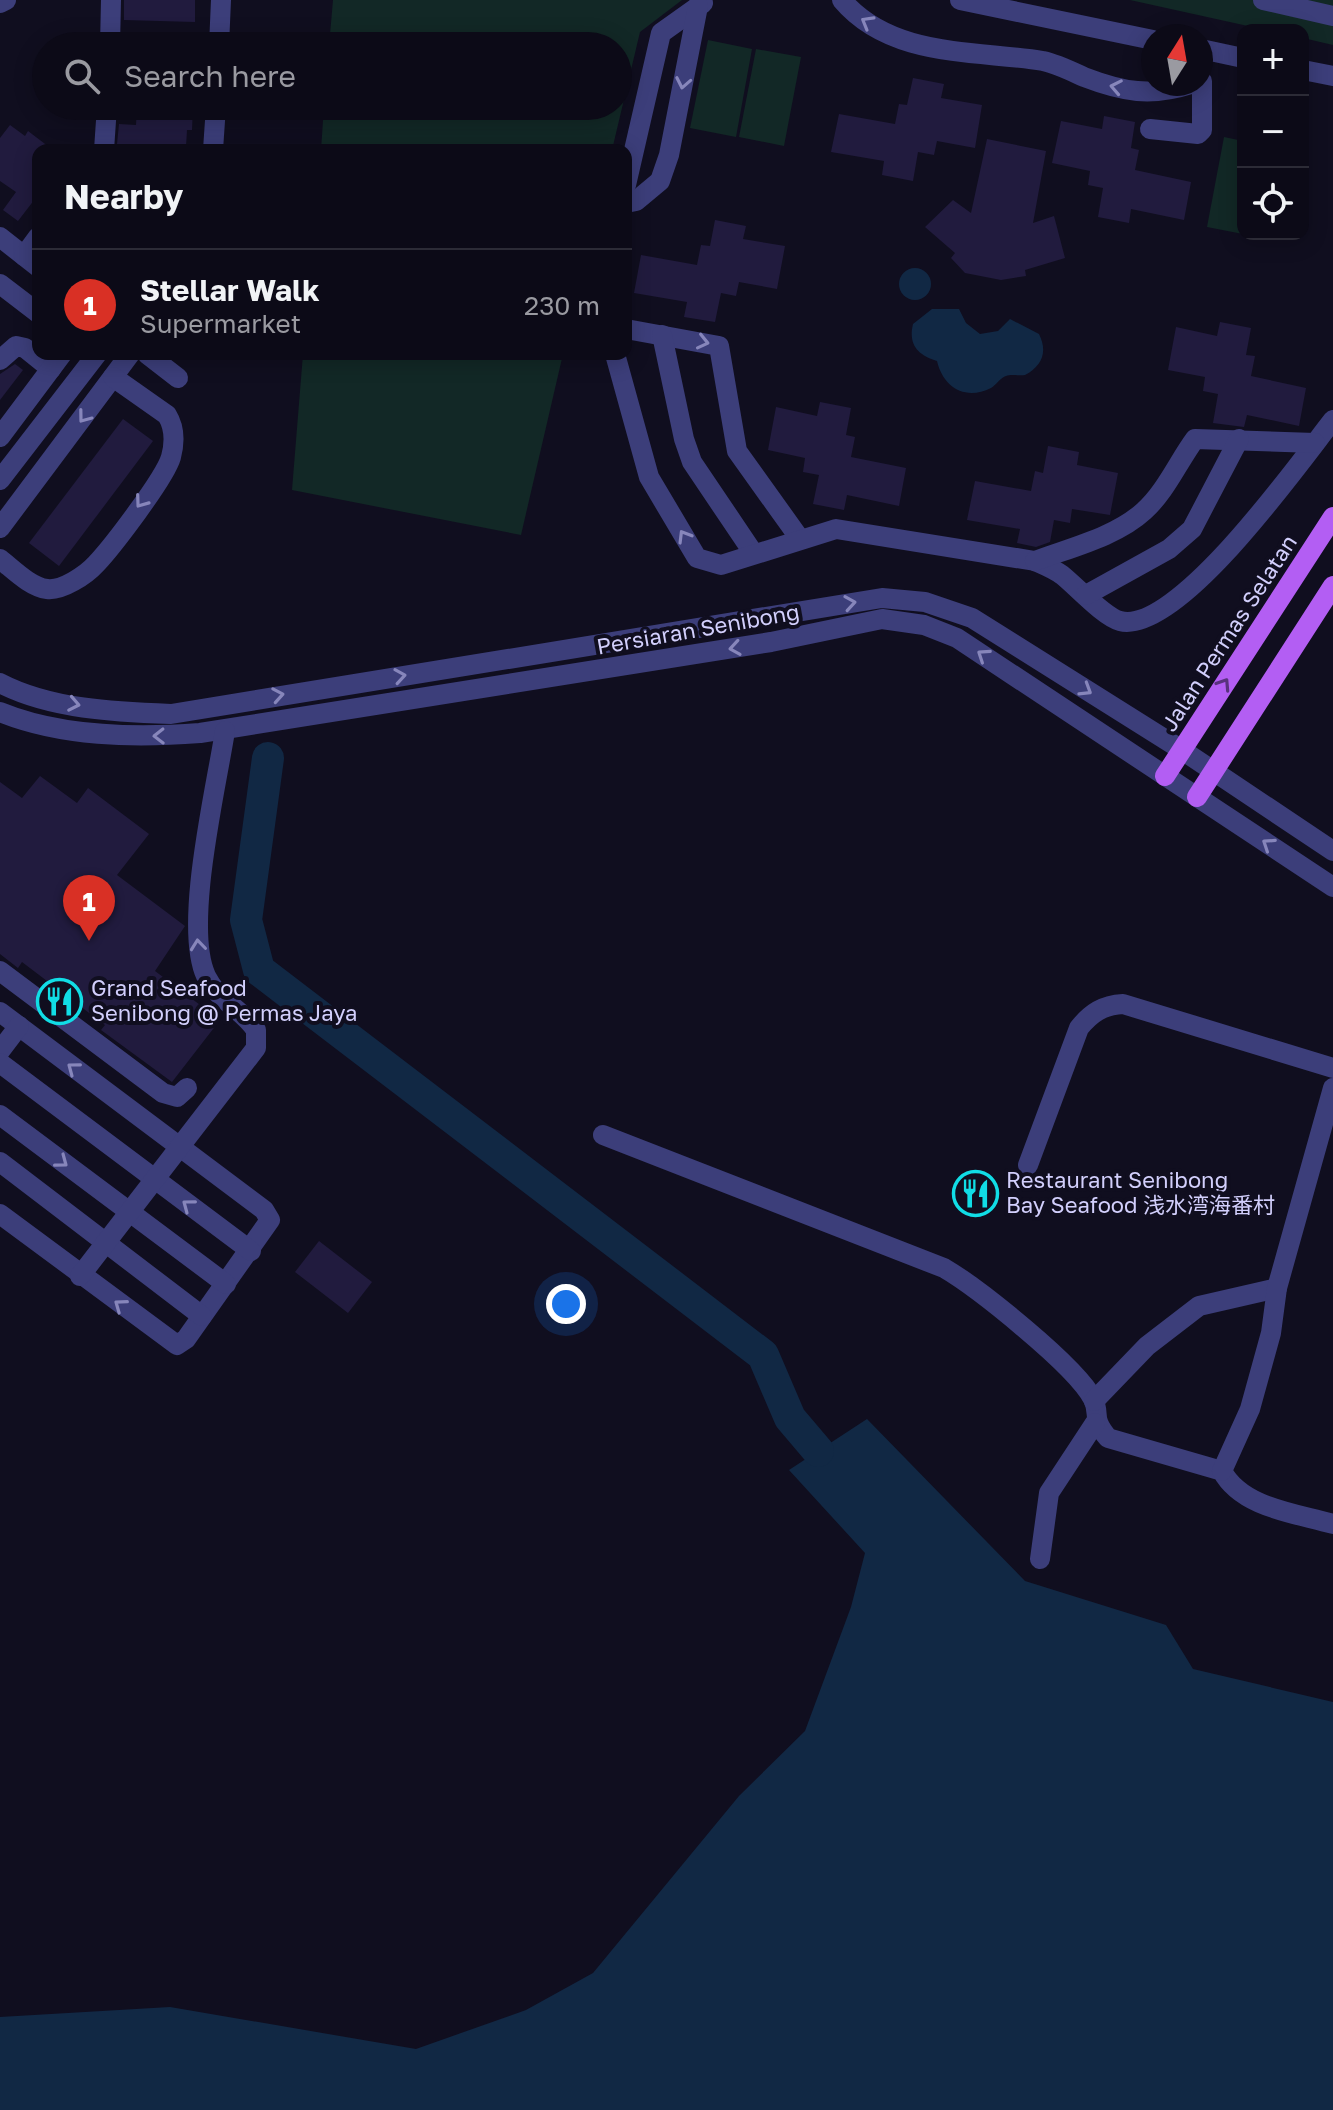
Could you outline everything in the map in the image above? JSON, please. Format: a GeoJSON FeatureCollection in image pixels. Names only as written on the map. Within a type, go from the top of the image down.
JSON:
{"type":"FeatureCollection","features":[{"type":"Feature","properties":{"kind":"main road","name":"Jalan Permas Selatan"},"geometry":{"type":"LineString","coordinates":[[1165,776],[1333,517]]}},
{"type":"Feature","properties":{"kind":"main road"},"geometry":{"type":"LineString","coordinates":[[1197,797],[1333,586]]}},
{"type":"Feature","properties":{"kind":"street"},"geometry":{"type":"LineString","coordinates":[[0,3],[6,0]]}},
{"type":"Feature","properties":{"kind":"street"},"geometry":{"type":"LineString","coordinates":[[110,32],[111,0]]}},
{"type":"Feature","properties":{"kind":"street"},"geometry":{"type":"LineString","coordinates":[[220,32],[221,0]]}},
{"type":"Feature","properties":{"kind":"street"},"geometry":{"type":"LineString","coordinates":[[842,0],[857,18],[906,42],[1047,62],[1105,85],[1141,91]]}},
{"type":"Feature","properties":{"kind":"street"},"geometry":{"type":"LineString","coordinates":[[960,0],[1141,38]]}},
{"type":"Feature","properties":{"kind":"street"},"geometry":{"type":"LineString","coordinates":[[1263,0],[1333,16]]}},
{"type":"Feature","properties":{"kind":"street"},"geometry":{"type":"LineString","coordinates":[[632,159],[661,33],[703,3]]}},
{"type":"Feature","properties":{"kind":"street"},"geometry":{"type":"LineString","coordinates":[[632,200],[649,193],[660,181],[669,155],[703,3]]}},
{"type":"Feature","properties":{"kind":"street"},"geometry":{"type":"LineString","coordinates":[[1213,51],[1235,56]]}},
{"type":"Feature","properties":{"kind":"street"},"geometry":{"type":"LineString","coordinates":[[1213,73],[1235,56]]}},
{"type":"Feature","properties":{"kind":"street"},"geometry":{"type":"LineString","coordinates":[[1309,71],[1333,76]]}},
{"type":"Feature","properties":{"kind":"street"},"geometry":{"type":"LineString","coordinates":[[1150,129],[1198,134],[1202,130],[1202,96]]}},
{"type":"Feature","properties":{"kind":"street"},"geometry":{"type":"LineString","coordinates":[[104,144],[106,120]]}},
{"type":"Feature","properties":{"kind":"street"},"geometry":{"type":"LineString","coordinates":[[213,144],[215,120]]}},
{"type":"Feature","properties":{"kind":"street"},"geometry":{"type":"LineString","coordinates":[[0,237],[31,261]]}},
{"type":"Feature","properties":{"kind":"street"},"geometry":{"type":"LineString","coordinates":[[0,284],[32,308]]}},
{"type":"Feature","properties":{"kind":"street"},"geometry":{"type":"LineString","coordinates":[[632,330],[719,346],[737,451],[800,539]]}},
{"type":"Feature","properties":{"kind":"street"},"geometry":{"type":"LineString","coordinates":[[662,335],[684,439],[692,462],[754,554]]}},
{"type":"Feature","properties":{"kind":"street"},"geometry":{"type":"LineString","coordinates":[[0,360],[16,346],[32,351]]}},
{"type":"Feature","properties":{"kind":"street"},"geometry":{"type":"LineString","coordinates":[[0,480],[92,360]]}},
{"type":"Feature","properties":{"kind":"street"},"geometry":{"type":"LineString","coordinates":[[0,528],[126,360]]}},
{"type":"Feature","properties":{"kind":"street"},"geometry":{"type":"LineString","coordinates":[[155,360],[178,378]]}},
{"type":"Feature","properties":{"kind":"street"},"geometry":{"type":"LineString","coordinates":[[617,360],[649,477],[697,558],[721,565],[836,529],[1035,561],[1059,572],[1118,621],[1140,621],[1161,611],[1200,581],[1333,420]]}},
{"type":"Feature","properties":{"kind":"street"},"geometry":{"type":"LineString","coordinates":[[0,437],[57,362]]}},
{"type":"Feature","properties":{"kind":"street"},"geometry":{"type":"LineString","coordinates":[[0,559],[34,585],[49,590],[64,586],[95,566],[167,468],[173,445],[172,424],[167,415],[113,377]]}},
{"type":"Feature","properties":{"kind":"street"},"geometry":{"type":"LineString","coordinates":[[1035,561],[1096,537],[1144,512],[1168,483],[1195,439],[1315,443]]}},
{"type":"Feature","properties":{"kind":"street"},"geometry":{"type":"LineString","coordinates":[[1086,595],[1169,549],[1192,529],[1239,439]]}},
{"type":"Feature","properties":{"kind":"street","name":"Persiaran Senibong"},"geometry":{"type":"LineString","coordinates":[[0,683],[15,691],[56,701],[131,712],[171,714],[882,598],[904,598],[972,618],[1182,750],[1333,851]]}},
{"type":"Feature","properties":{"kind":"street","name":"Persiaran Senibong"},"geometry":{"type":"LineString","coordinates":[[0,712],[46,725],[129,736],[231,730],[771,642],[882,619],[904,620],[957,638],[1333,887]]}},
{"type":"Feature","properties":{"kind":"street"},"geometry":{"type":"LineString","coordinates":[[80,1276],[253,1054],[257,1041],[252,1025],[213,989],[198,953],[197,919],[231,730]]}},
{"type":"Feature","properties":{"kind":"street"},"geometry":{"type":"LineString","coordinates":[[0,971],[163,1093],[177,1097],[187,1088]]}},
{"type":"Feature","properties":{"kind":"street"},"geometry":{"type":"LineString","coordinates":[[1028,1165],[1079,1028],[1100,1009],[1123,1004],[1333,1068]]}},
{"type":"Feature","properties":{"kind":"street"},"geometry":{"type":"LineString","coordinates":[[0,1012],[269,1217],[269,1227],[182,1344],[174,1344],[0,1214]]}},
{"type":"Feature","properties":{"kind":"street"},"geometry":{"type":"LineString","coordinates":[[0,1051],[19,1026]]}},
{"type":"Feature","properties":{"kind":"street"},"geometry":{"type":"LineString","coordinates":[[0,1063],[251,1251]]}},
{"type":"Feature","properties":{"kind":"street"},"geometry":{"type":"LineString","coordinates":[[1222,1471],[1250,1409],[1271,1333],[1277,1288],[1333,1088]]}},
{"type":"Feature","properties":{"kind":"street"},"geometry":{"type":"LineString","coordinates":[[0,1115],[226,1284]]}},
{"type":"Feature","properties":{"kind":"street"},"geometry":{"type":"LineString","coordinates":[[603,1135],[944,1268],[970,1284],[1063,1364],[1094,1401],[1095,1423],[1049,1493],[1040,1559]]}},
{"type":"Feature","properties":{"kind":"street"},"geometry":{"type":"LineString","coordinates":[[0,1162],[202,1316]]}},
{"type":"Feature","properties":{"kind":"street"},"geometry":{"type":"LineString","coordinates":[[1094,1401],[1147,1346],[1199,1306],[1277,1288]]}},
{"type":"Feature","properties":{"kind":"street"},"geometry":{"type":"LineString","coordinates":[[1095,1423],[1108,1438],[1222,1471],[1231,1487],[1256,1502],[1333,1524]]}},
{"type":"Feature","properties":{"kind":"green space"},"geometry":{"type":"Polygon","coordinates":[[[333,0],[682,0],[640,32],[632,66],[632,32],[330,32],[333,0]]]}},
{"type":"Feature","properties":{"kind":"green space"},"geometry":{"type":"Polygon","coordinates":[[[1130,0],[1333,0],[1333,45],[1309,39],[1309,24],[1239,24],[1130,0]]]}},
{"type":"Feature","properties":{"kind":"green space"},"geometry":{"type":"Polygon","coordinates":[[[708,40],[752,49],[736,137],[690,128],[708,40]]]}},
{"type":"Feature","properties":{"kind":"green space"},"geometry":{"type":"Polygon","coordinates":[[[756,49],[801,57],[784,146],[739,137],[756,49]]]}},
{"type":"Feature","properties":{"kind":"green space"},"geometry":{"type":"Polygon","coordinates":[[[323,120],[619,120],[613,144],[321,144],[323,120]]]}},
{"type":"Feature","properties":{"kind":"green space"},"geometry":{"type":"Polygon","coordinates":[[[1224,137],[1237,140],[1237,233],[1207,227],[1224,137]]]}},
{"type":"Feature","properties":{"kind":"green space"},"geometry":{"type":"Polygon","coordinates":[[[303,360],[562,360],[521,535],[292,490],[303,360]]]}},
{"type":"Feature","properties":{"kind":"water"},"geometry":{"type":"Polygon","coordinates":[[[915,268],[926,273],[931,284],[926,295],[915,300],[904,295],[899,284],[904,273],[915,268]]]}},
{"type":"Feature","properties":{"kind":"water"},"geometry":{"type":"Polygon","coordinates":[[[932,309],[959,309],[966,323],[980,334],[998,331],[1010,319],[1039,334],[1042,358],[1025,375],[1004,377],[981,392],[956,389],[944,378],[937,361],[925,356],[913,343],[913,324],[932,309]]]}},
{"type":"Feature","properties":{"kind":"water"},"geometry":{"type":"Polygon","coordinates":[[[867,1419],[1025,1581],[1166,1625],[1193,1669],[1333,1702],[1333,2110],[0,2110],[0,2017],[170,2007],[416,2049],[526,2010],[593,1973],[739,1796],[805,1731],[851,1607],[865,1553],[789,1470],[867,1419]]]}},
{"type":"Feature","properties":{"kind":"building"},"geometry":{"type":"Polygon","coordinates":[[[124,0],[195,0],[195,22],[124,20],[124,0]]]}},
{"type":"Feature","properties":{"kind":"building"},"geometry":{"type":"Polygon","coordinates":[[[913,78],[944,84],[941,98],[982,105],[975,148],[937,141],[934,155],[918,152],[913,181],[882,175],[884,161],[831,152],[839,114],[895,124],[899,104],[907,105],[913,78]]]}},
{"type":"Feature","properties":{"kind":"building"},"geometry":{"type":"Polygon","coordinates":[[[1104,116],[1135,122],[1131,148],[1139,150],[1135,170],[1191,182],[1184,220],[1131,209],[1129,223],[1098,217],[1103,188],[1088,185],[1090,171],[1052,163],[1061,121],[1102,129],[1104,116]]]}},
{"type":"Feature","properties":{"kind":"building"},"geometry":{"type":"Polygon","coordinates":[[[136,120],[192,120],[192,130],[187,130],[186,144],[117,144],[119,124],[136,125],[136,120]]]}},
{"type":"Feature","properties":{"kind":"building"},"geometry":{"type":"Polygon","coordinates":[[[10,125],[25,136],[28,131],[45,144],[32,144],[32,203],[18,221],[3,210],[16,192],[0,181],[0,138],[10,125]]]}},
{"type":"Feature","properties":{"kind":"building"},"geometry":{"type":"Polygon","coordinates":[[[987,139],[1046,151],[1033,223],[1054,216],[1065,258],[1025,270],[1026,276],[1001,280],[965,273],[951,258],[955,253],[925,227],[953,200],[971,213],[987,139]]]}},
{"type":"Feature","properties":{"kind":"building"},"geometry":{"type":"Polygon","coordinates":[[[715,220],[746,226],[743,239],[785,246],[777,289],[739,282],[736,296],[721,293],[715,322],[684,317],[687,302],[634,293],[641,255],[697,265],[701,245],[710,246],[715,220]]]}},
{"type":"Feature","properties":{"kind":"building"},"geometry":{"type":"Polygon","coordinates":[[[1220,322],[1251,328],[1246,355],[1255,356],[1251,376],[1306,388],[1299,426],[1247,415],[1244,427],[1213,423],[1218,394],[1203,391],[1205,377],[1168,370],[1176,327],[1217,336],[1220,322]]]}},
{"type":"Feature","properties":{"kind":"building"},"geometry":{"type":"Polygon","coordinates":[[[15,364],[23,370],[0,400],[0,374],[15,364]]]}},
{"type":"Feature","properties":{"kind":"building"},"geometry":{"type":"Polygon","coordinates":[[[820,402],[851,408],[846,435],[855,437],[851,457],[906,468],[899,506],[847,495],[844,510],[813,504],[819,475],[803,472],[805,458],[768,450],[776,407],[817,416],[820,402]]]}},
{"type":"Feature","properties":{"kind":"building"},"geometry":{"type":"Polygon","coordinates":[[[123,419],[153,441],[59,566],[29,543],[123,419]]]}},
{"type":"Feature","properties":{"kind":"building"},"geometry":{"type":"Polygon","coordinates":[[[1048,446],[1079,452],[1077,465],[1118,473],[1110,515],[1072,509],[1070,523],[1054,520],[1050,542],[1036,547],[1017,543],[1020,529],[967,520],[975,481],[1031,491],[1035,471],[1043,473],[1048,446]]]}},
{"type":"Feature","properties":{"kind":"building"},"geometry":{"type":"Polygon","coordinates":[[[40,776],[77,803],[88,788],[149,834],[117,875],[185,926],[155,971],[220,1020],[172,1082],[101,1030],[105,1025],[22,962],[18,968],[0,954],[0,782],[22,798],[40,776]]]}},
{"type":"Feature","properties":{"kind":"building"},"geometry":{"type":"Polygon","coordinates":[[[319,1241],[372,1282],[348,1313],[295,1272],[319,1241]]]}},
{"type":"Feature","properties":{"kind":"waterway"},"geometry":{"type":"LineString","coordinates":[[268,758],[246,920],[259,970],[763,1355],[790,1418],[818,1451]]}},
{"type":"Feature","properties":{"kind":"place","name":"Stellar Walk"},"geometry":{"type":"Point","coordinates":[89,941]}},
{"type":"Feature","properties":{"kind":"place","name":"Grand Seafood Senibong @ Permas Jaya"},"geometry":{"type":"Point","coordinates":[60,1001]}},
{"type":"Feature","properties":{"kind":"place","name":"Restaurant Senibong Bay Seafood 浅水湾海番村"},"geometry":{"type":"Point","coordinates":[975,1193]}}]}
